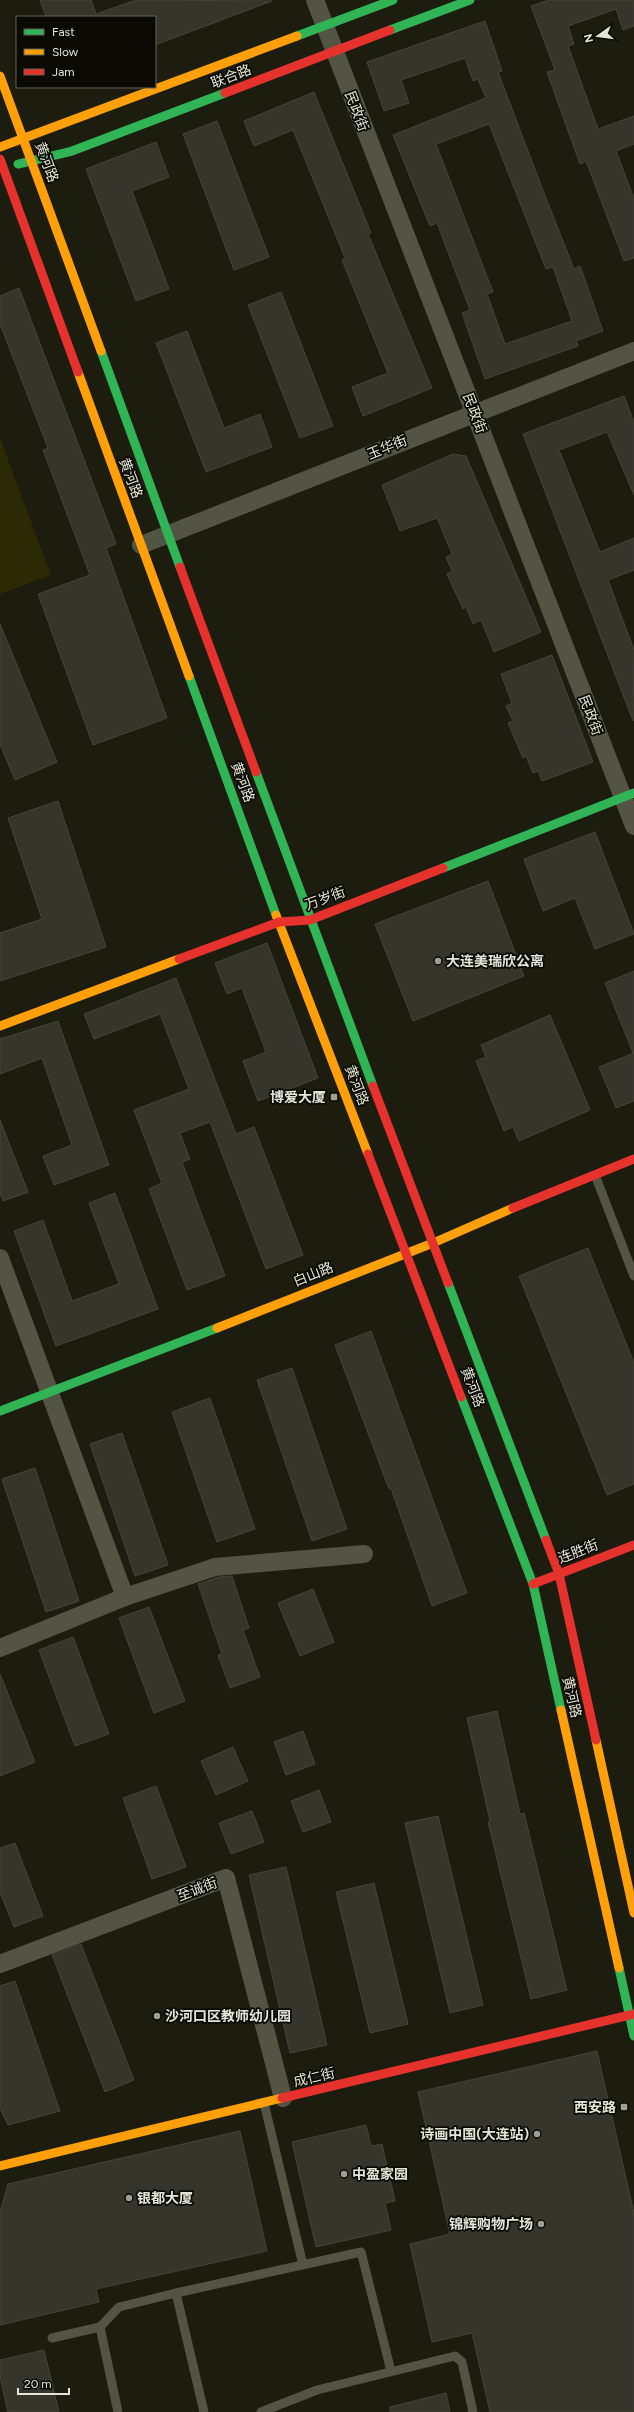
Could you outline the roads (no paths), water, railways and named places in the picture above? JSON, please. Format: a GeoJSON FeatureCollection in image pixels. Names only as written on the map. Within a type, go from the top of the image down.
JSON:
{"type":"FeatureCollection","features":[{"type":"Feature","properties":{"kind":"main road","name":"联合路"},"geometry":{"type":"LineString","coordinates":[[0,147],[392,0]]}},
{"type":"Feature","properties":{"kind":"main road","name":"联合路"},"geometry":{"type":"LineString","coordinates":[[2,170],[32,158],[72,151],[470,0]]}},
{"type":"Feature","properties":{"kind":"main road","name":"黄河路"},"geometry":{"type":"LineString","coordinates":[[0,76],[32,158],[167,535],[310,920],[559,1574],[634,1913]]}},
{"type":"Feature","properties":{"kind":"main road","name":"黄河路"},"geometry":{"type":"LineString","coordinates":[[0,159],[2,170],[279,922],[533,1584],[632,2015],[634,2036]]}},
{"type":"Feature","properties":{"kind":"main road","name":"万岁街"},"geometry":{"type":"LineString","coordinates":[[0,1026],[279,922],[310,920],[628,795]]}},
{"type":"Feature","properties":{"kind":"main road","name":"白山路"},"geometry":{"type":"LineString","coordinates":[[0,1411],[51,1393],[433,1243],[468,1226],[634,1159]]}},
{"type":"Feature","properties":{"kind":"main road","name":"连胜街"},"geometry":{"type":"LineString","coordinates":[[533,1584],[634,1546]]}},
{"type":"Feature","properties":{"kind":"main road","name":"成仁街"},"geometry":{"type":"LineString","coordinates":[[0,2166],[632,2015]]}},
{"type":"Feature","properties":{"kind":"street","name":"民政街"},"geometry":{"type":"LineString","coordinates":[[315,0],[474,412],[628,795],[634,826]]}},
{"type":"Feature","properties":{"kind":"street","name":"玉华街"},"geometry":{"type":"LineString","coordinates":[[141,545],[474,412],[634,351]]}},
{"type":"Feature","properties":{"kind":"street"},"geometry":{"type":"LineString","coordinates":[[0,1258],[125,1596]]}},
{"type":"Feature","properties":{"kind":"street"},"geometry":{"type":"LineString","coordinates":[[0,1648],[125,1596],[215,1567],[364,1554]]}},
{"type":"Feature","properties":{"kind":"street","name":"至诚街"},"geometry":{"type":"LineString","coordinates":[[0,1964],[226,1878],[283,2098]]}},
{"type":"Feature","properties":{"kind":"lane"},"geometry":{"type":"LineString","coordinates":[[595,1175],[634,1276]]}},
{"type":"Feature","properties":{"kind":"lane"},"geometry":{"type":"LineString","coordinates":[[264,2103],[303,2265]]}},
{"type":"Feature","properties":{"kind":"lane"},"geometry":{"type":"LineString","coordinates":[[52,2338],[100,2327],[119,2307],[361,2252],[391,2371]]}},
{"type":"Feature","properties":{"kind":"lane"},"geometry":{"type":"LineString","coordinates":[[176,2293],[204,2412]]}},
{"type":"Feature","properties":{"kind":"lane"},"geometry":{"type":"LineString","coordinates":[[100,2327],[118,2412]]}},
{"type":"Feature","properties":{"kind":"lane"},"geometry":{"type":"LineString","coordinates":[[261,2412],[317,2390],[455,2356],[462,2362],[473,2412]]}},
{"type":"Feature","properties":{"kind":"place","name":"大连美瑞欣公离"},"geometry":{"type":"Point","coordinates":[438,961]}},
{"type":"Feature","properties":{"kind":"place","name":"博爱大厦"},"geometry":{"type":"Point","coordinates":[334,1097]}},
{"type":"Feature","properties":{"kind":"place","name":"沙河口区教师幼儿园"},"geometry":{"type":"Point","coordinates":[157,2016]}},
{"type":"Feature","properties":{"kind":"place","name":"西安路"},"geometry":{"type":"Point","coordinates":[624,2107]}},
{"type":"Feature","properties":{"kind":"place","name":"诗画中国(大连站)"},"geometry":{"type":"Point","coordinates":[537,2134]}},
{"type":"Feature","properties":{"kind":"place","name":"中盈家园"},"geometry":{"type":"Point","coordinates":[344,2174]}},
{"type":"Feature","properties":{"kind":"place","name":"银都大厦"},"geometry":{"type":"Point","coordinates":[129,2198]}},
{"type":"Feature","properties":{"kind":"place","name":"锦辉购物广场"},"geometry":{"type":"Point","coordinates":[541,2224]}}]}
